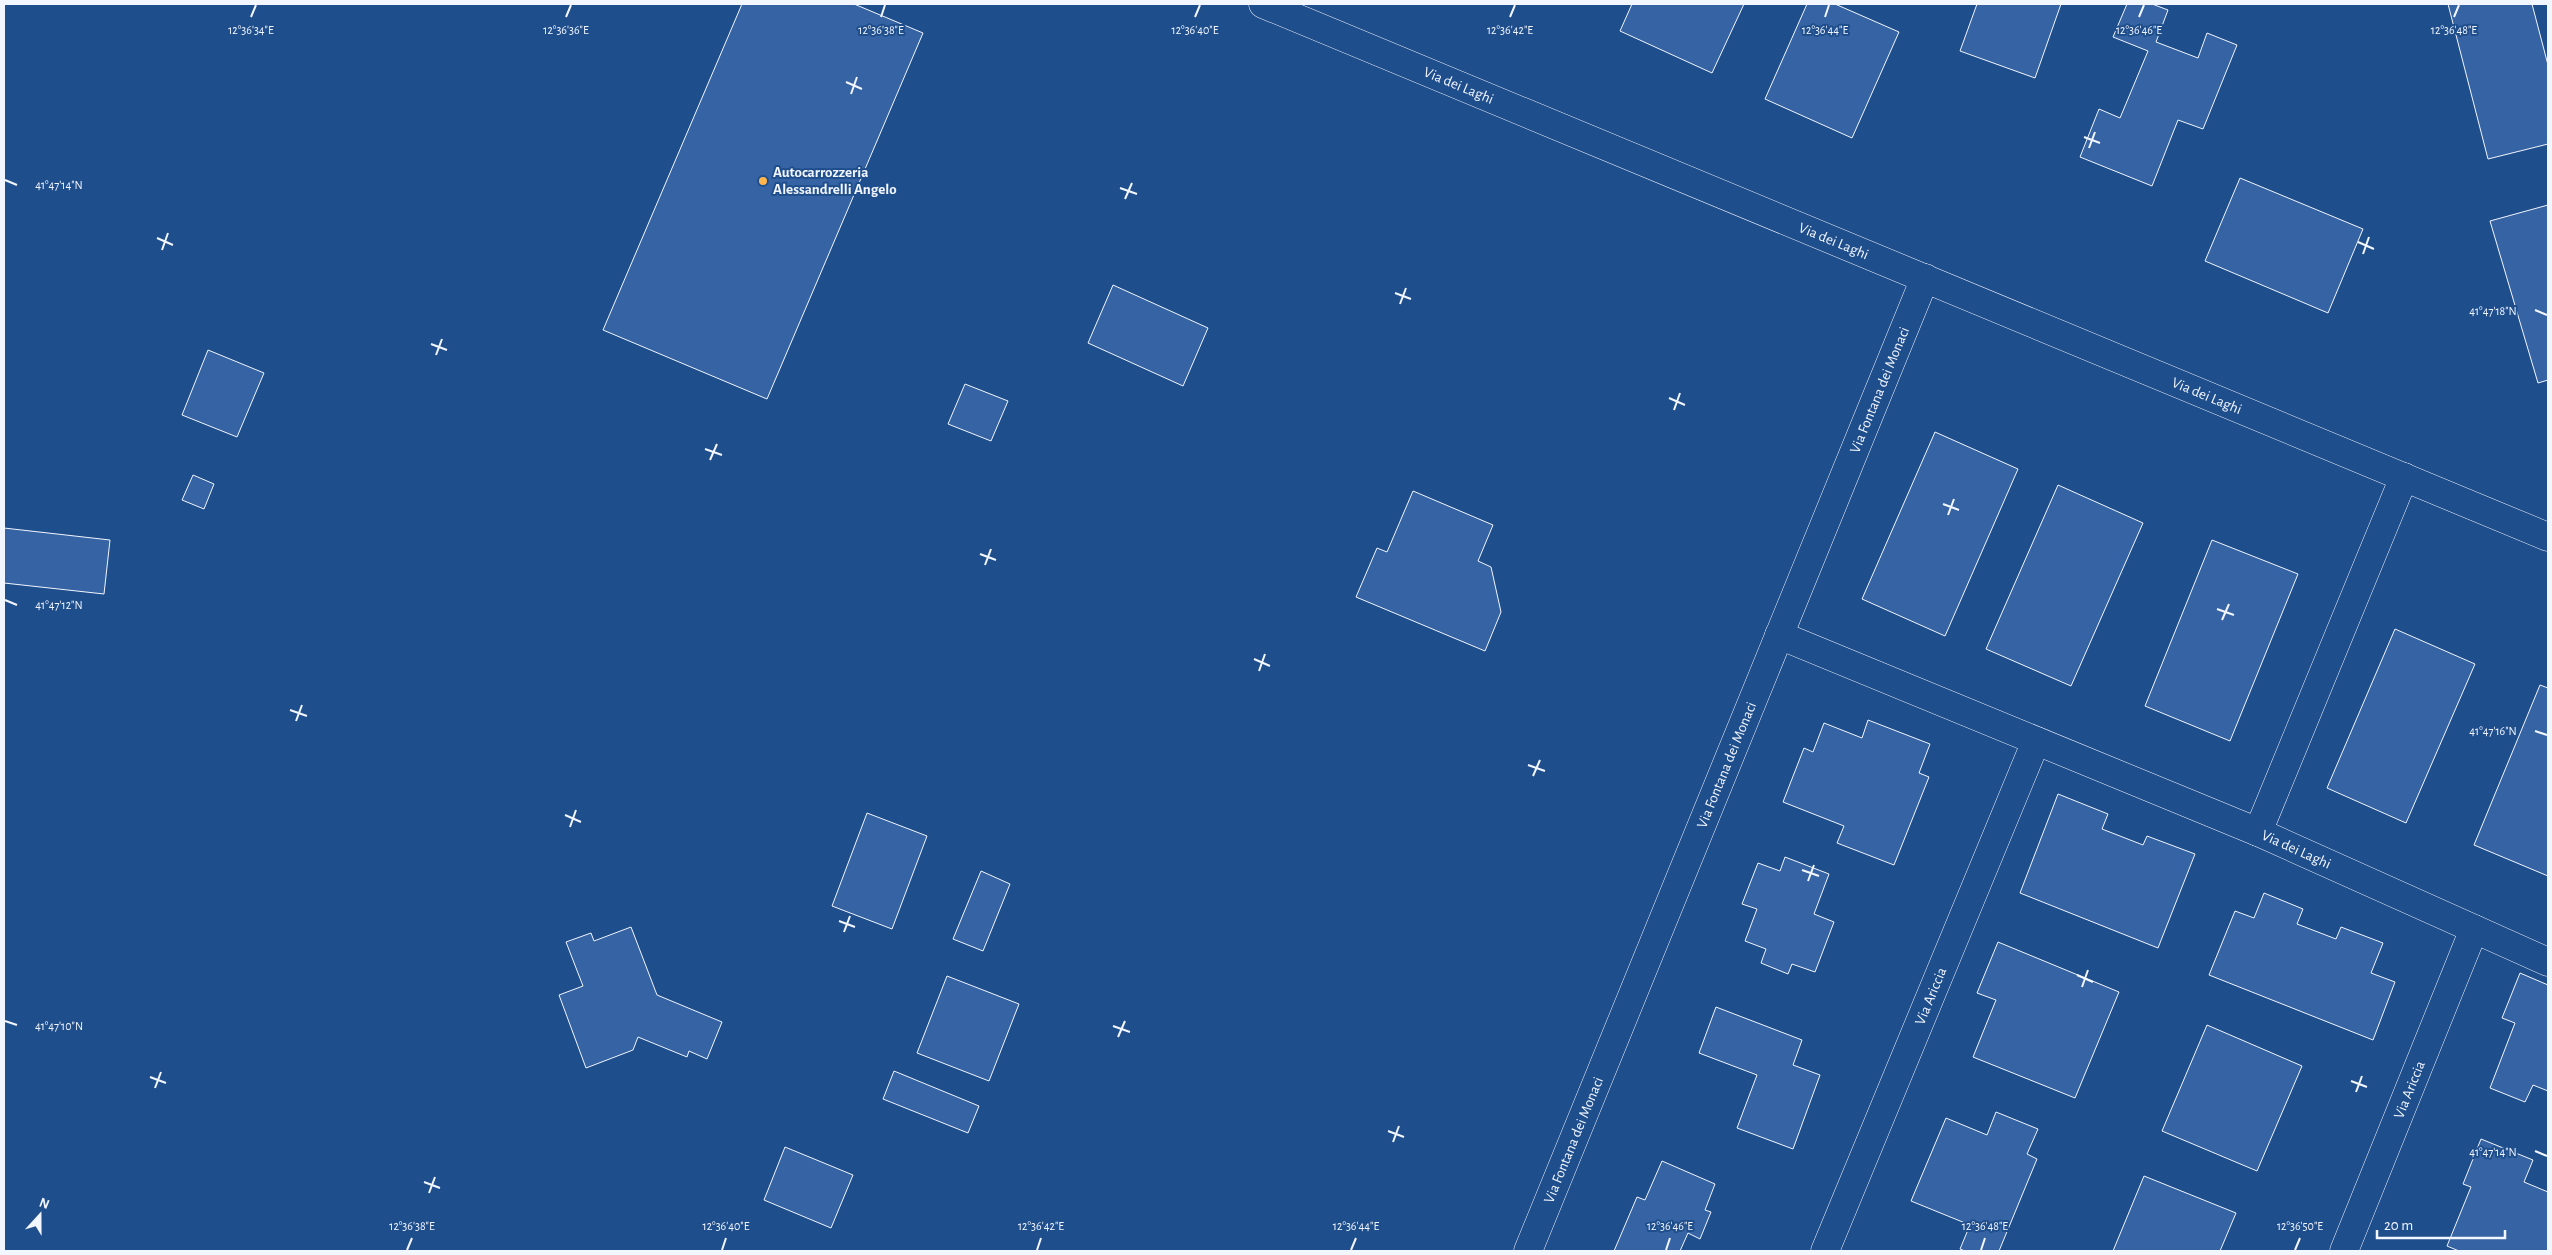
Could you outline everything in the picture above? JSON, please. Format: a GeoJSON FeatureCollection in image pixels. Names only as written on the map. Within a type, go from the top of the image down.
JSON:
{"type":"FeatureCollection","features":[{"type":"Feature","properties":{"kind":"street","name":"Via dei Laghi"},"geometry":{"type":"LineString","coordinates":[[1263,4],[2548,537]]}},
{"type":"Feature","properties":{"kind":"street","name":"Via Fontana dei Monaci"},"geometry":{"type":"LineString","coordinates":[[1528,1251],[1925,278]]}},
{"type":"Feature","properties":{"kind":"street","name":"Via dei Laghi"},"geometry":{"type":"LineString","coordinates":[[2404,477],[2258,832],[2548,962]]}},
{"type":"Feature","properties":{"kind":"street"},"geometry":{"type":"LineString","coordinates":[[1779,635],[2258,832]]}},
{"type":"Feature","properties":{"kind":"street","name":"Via Ariccia"},"geometry":{"type":"LineString","coordinates":[[1825,1251],[2036,741]]}},
{"type":"Feature","properties":{"kind":"street","name":"Via Ariccia"},"geometry":{"type":"LineString","coordinates":[[2344,1251],[2474,929]]}},
{"type":"Feature","properties":{"kind":"building","name":"Autocarrozzeria Alessandrelli Angelo"},"geometry":{"type":"Polygon","coordinates":[[[742,4],[854,4],[923,33],[767,399],[603,330],[742,4]]]}},
{"type":"Feature","properties":{"kind":"building"},"geometry":{"type":"Polygon","coordinates":[[[1632,4],[1744,4],[1712,73],[1620,31],[1632,4]]]}},
{"type":"Feature","properties":{"kind":"building"},"geometry":{"type":"Polygon","coordinates":[[[1807,4],[1835,4],[1899,32],[1852,138],[1765,99],[1807,4]]]}},
{"type":"Feature","properties":{"kind":"building"},"geometry":{"type":"Polygon","coordinates":[[[1977,4],[2061,4],[2035,78],[1960,51],[1977,4]]]}},
{"type":"Feature","properties":{"kind":"building"},"geometry":{"type":"Polygon","coordinates":[[[2127,4],[2152,4],[2168,10],[2156,42],[2198,58],[2207,33],[2237,45],[2203,129],[2178,120],[2152,186],[2080,157],[2099,109],[2120,118],[2148,51],[2113,37],[2127,4]]]}},
{"type":"Feature","properties":{"kind":"building"},"geometry":{"type":"Polygon","coordinates":[[[2448,4],[2532,4],[2548,65],[2548,144],[2488,159],[2448,4]]]}},
{"type":"Feature","properties":{"kind":"building"},"geometry":{"type":"Polygon","coordinates":[[[2240,178],[2363,229],[2328,313],[2205,261],[2240,178]]]}},
{"type":"Feature","properties":{"kind":"building"},"geometry":{"type":"Polygon","coordinates":[[[2548,205],[2548,380],[2538,383],[2490,221],[2548,205]]]}},
{"type":"Feature","properties":{"kind":"building"},"geometry":{"type":"Polygon","coordinates":[[[1113,285],[1208,328],[1183,386],[1088,343],[1113,285]]]}},
{"type":"Feature","properties":{"kind":"building"},"geometry":{"type":"Polygon","coordinates":[[[208,350],[264,373],[237,437],[182,415],[208,350]]]}},
{"type":"Feature","properties":{"kind":"building"},"geometry":{"type":"Polygon","coordinates":[[[965,384],[1008,401],[991,441],[948,424],[965,384]]]}},
{"type":"Feature","properties":{"kind":"building"},"geometry":{"type":"Polygon","coordinates":[[[1935,432],[2018,469],[1945,636],[1862,599],[1935,432]]]}},
{"type":"Feature","properties":{"kind":"building"},"geometry":{"type":"Polygon","coordinates":[[[193,475],[214,484],[204,509],[182,500],[193,475]]]}},
{"type":"Feature","properties":{"kind":"building"},"geometry":{"type":"Polygon","coordinates":[[[2058,485],[2143,523],[2071,686],[1986,649],[2058,485]]]}},
{"type":"Feature","properties":{"kind":"building"},"geometry":{"type":"Polygon","coordinates":[[[1413,491],[1493,525],[1478,561],[1491,567],[1501,612],[1485,651],[1356,597],[1377,548],[1387,552],[1413,491]]]}},
{"type":"Feature","properties":{"kind":"building"},"geometry":{"type":"Polygon","coordinates":[[[4,528],[110,540],[104,594],[4,583],[4,528]]]}},
{"type":"Feature","properties":{"kind":"building"},"geometry":{"type":"Polygon","coordinates":[[[2212,540],[2298,574],[2230,741],[2145,706],[2212,540]]]}},
{"type":"Feature","properties":{"kind":"building"},"geometry":{"type":"Polygon","coordinates":[[[2395,629],[2475,664],[2406,823],[2327,788],[2395,629]]]}},
{"type":"Feature","properties":{"kind":"building"},"geometry":{"type":"Polygon","coordinates":[[[2540,685],[2548,688],[2548,876],[2474,845],[2540,685]]]}},
{"type":"Feature","properties":{"kind":"building"},"geometry":{"type":"Polygon","coordinates":[[[1868,720],[1930,744],[1919,773],[1929,777],[1894,865],[1837,843],[1844,826],[1783,802],[1804,748],[1813,752],[1824,723],[1862,738],[1868,720]]]}},
{"type":"Feature","properties":{"kind":"building"},"geometry":{"type":"Polygon","coordinates":[[[2058,794],[2108,814],[2102,829],[2143,845],[2147,836],[2195,854],[2158,948],[2020,893],[2058,794]]]}},
{"type":"Feature","properties":{"kind":"building"},"geometry":{"type":"Polygon","coordinates":[[[867,813],[927,836],[892,929],[832,906],[867,813]]]}},
{"type":"Feature","properties":{"kind":"building"},"geometry":{"type":"Polygon","coordinates":[[[1785,857],[1829,874],[1814,914],[1834,922],[1815,972],[1792,964],[1788,974],[1761,963],[1766,949],[1745,941],[1757,909],[1742,904],[1758,863],[1780,871],[1785,857]]]}},
{"type":"Feature","properties":{"kind":"building"},"geometry":{"type":"Polygon","coordinates":[[[981,871],[1010,884],[983,951],[953,939],[981,871]]]}},
{"type":"Feature","properties":{"kind":"building"},"geometry":{"type":"Polygon","coordinates":[[[2264,893],[2303,909],[2297,924],[2336,939],[2341,927],[2383,943],[2371,973],[2395,982],[2373,1040],[2209,975],[2235,911],[2254,918],[2264,893]]]}},
{"type":"Feature","properties":{"kind":"building"},"geometry":{"type":"Polygon","coordinates":[[[631,927],[657,995],[722,1022],[707,1059],[689,1051],[687,1057],[638,1037],[633,1050],[586,1068],[559,995],[583,986],[566,942],[591,933],[594,941],[631,927]]]}},
{"type":"Feature","properties":{"kind":"building"},"geometry":{"type":"Polygon","coordinates":[[[1998,942],[2119,992],[2075,1098],[1973,1057],[1996,1000],[1977,993],[1998,942]]]}},
{"type":"Feature","properties":{"kind":"building"},"geometry":{"type":"Polygon","coordinates":[[[2520,973],[2548,985],[2548,1091],[2533,1085],[2525,1102],[2490,1088],[2515,1023],[2502,1018],[2520,973]]]}},
{"type":"Feature","properties":{"kind":"building"},"geometry":{"type":"Polygon","coordinates":[[[947,976],[1019,1004],[989,1081],[917,1053],[947,976]]]}},
{"type":"Feature","properties":{"kind":"building"},"geometry":{"type":"Polygon","coordinates":[[[1716,1007],[1802,1040],[1793,1065],[1820,1075],[1793,1149],[1737,1128],[1757,1075],[1699,1053],[1716,1007]]]}},
{"type":"Feature","properties":{"kind":"building"},"geometry":{"type":"Polygon","coordinates":[[[2207,1025],[2302,1066],[2257,1171],[2162,1131],[2207,1025]]]}},
{"type":"Feature","properties":{"kind":"building"},"geometry":{"type":"Polygon","coordinates":[[[894,1071],[979,1106],[968,1133],[883,1099],[894,1071]]]}},
{"type":"Feature","properties":{"kind":"building"},"geometry":{"type":"Polygon","coordinates":[[[1996,1112],[2038,1129],[2027,1154],[2037,1159],[1999,1251],[1965,1251],[1960,1249],[1970,1225],[1911,1201],[1946,1118],[1987,1135],[1996,1112]]]}},
{"type":"Feature","properties":{"kind":"building"},"geometry":{"type":"Polygon","coordinates":[[[2481,1139],[2533,1160],[2524,1182],[2548,1192],[2548,1251],[2459,1251],[2447,1246],[2471,1187],[2463,1184],[2481,1139]]]}},
{"type":"Feature","properties":{"kind":"building"},"geometry":{"type":"Polygon","coordinates":[[[785,1147],[853,1175],[831,1228],[764,1200],[785,1147]]]}},
{"type":"Feature","properties":{"kind":"building"},"geometry":{"type":"Polygon","coordinates":[[[1662,1161],[1715,1184],[1705,1210],[1711,1212],[1700,1239],[1688,1233],[1680,1251],[1614,1251],[1637,1197],[1645,1200],[1662,1161]]]}},
{"type":"Feature","properties":{"kind":"building"},"geometry":{"type":"Polygon","coordinates":[[[2144,1176],[2236,1213],[2220,1251],[2113,1251],[2144,1176]]]}},
{"type":"Feature","properties":{"kind":"place","name":"Autocarrozzeria Alessandrelli Angelo"},"geometry":{"type":"Point","coordinates":[763,181]}}]}
